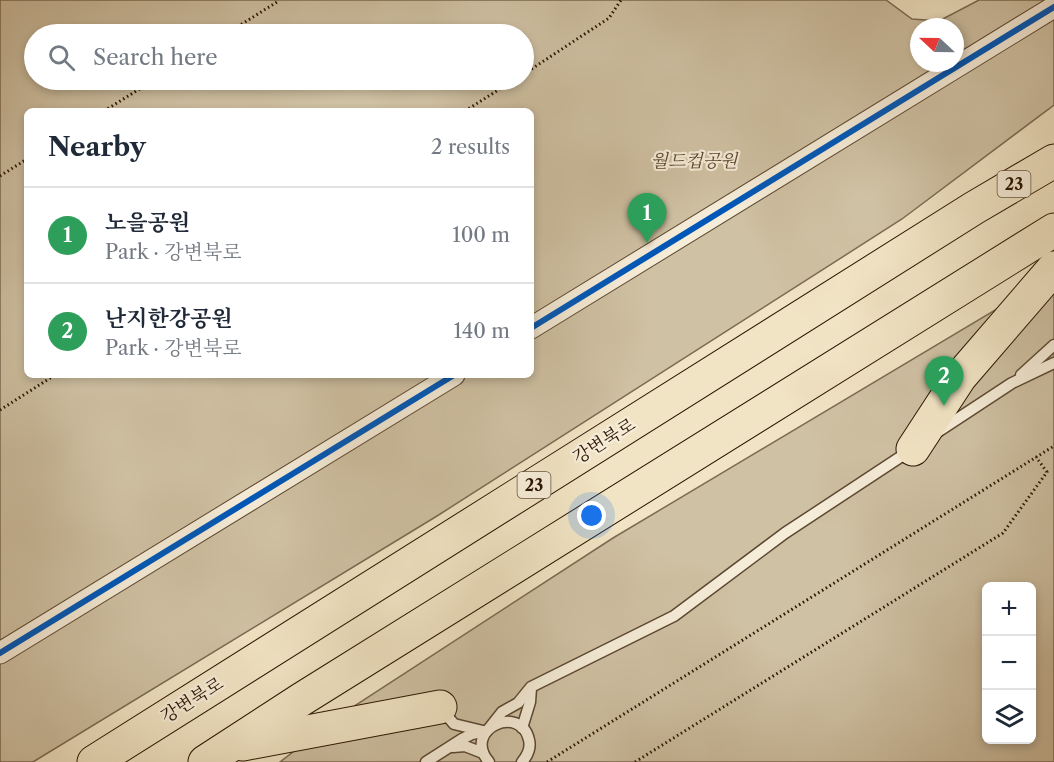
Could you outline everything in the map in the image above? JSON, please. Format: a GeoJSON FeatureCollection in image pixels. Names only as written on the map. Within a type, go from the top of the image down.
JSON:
{"type":"FeatureCollection","features":[{"type":"Feature","properties":{"kind":"highway"},"geometry":{"type":"LineString","coordinates":[[974,208],[1054,134]]}},
{"type":"Feature","properties":{"kind":"highway","name":"강변북로"},"geometry":{"type":"LineString","coordinates":[[94,762],[974,208],[1054,160]]}},
{"type":"Feature","properties":{"kind":"highway"},"geometry":{"type":"LineString","coordinates":[[216,755],[1054,230]]}},
{"type":"Feature","properties":{"kind":"highway"},"geometry":{"type":"LineString","coordinates":[[913,449],[960,377],[1054,268]]}},
{"type":"Feature","properties":{"kind":"highway"},"geometry":{"type":"LineString","coordinates":[[216,755],[440,707]]}},
{"type":"Feature","properties":{"kind":"street"},"geometry":{"type":"LineString","coordinates":[[534,326],[1054,7]]}},
{"type":"Feature","properties":{"kind":"street"},"geometry":{"type":"LineString","coordinates":[[0,653],[449,378]]}},
{"type":"Feature","properties":{"kind":"lane"},"geometry":{"type":"LineString","coordinates":[[1012,383],[1054,345]]}},
{"type":"Feature","properties":{"kind":"lane"},"geometry":{"type":"LineString","coordinates":[[486,758],[482,746],[487,731],[502,712],[518,703],[531,687],[674,616],[785,533],[1012,383],[1054,363]]}},
{"type":"Feature","properties":{"kind":"lane"},"geometry":{"type":"LineString","coordinates":[[522,728],[530,702],[531,687]]}},
{"type":"Feature","properties":{"kind":"lane"},"geometry":{"type":"LineString","coordinates":[[440,707],[454,724],[487,731]]}},
{"type":"Feature","properties":{"kind":"lane"},"geometry":{"type":"LineString","coordinates":[[426,762],[472,734],[487,731],[500,722],[508,722],[515,723],[527,734],[529,750],[522,762]]}},
{"type":"Feature","properties":{"kind":"lane"},"geometry":{"type":"LineString","coordinates":[[447,748],[465,746],[486,758]]}},
{"type":"Feature","properties":{"kind":"path"},"geometry":{"type":"LineString","coordinates":[[242,24],[277,2],[276,0]]}},
{"type":"Feature","properties":{"kind":"path"},"geometry":{"type":"LineString","coordinates":[[534,67],[609,18],[621,0]]}},
{"type":"Feature","properties":{"kind":"path"},"geometry":{"type":"LineString","coordinates":[[109,108],[138,90]]}},
{"type":"Feature","properties":{"kind":"path"},"geometry":{"type":"LineString","coordinates":[[470,108],[498,90]]}},
{"type":"Feature","properties":{"kind":"path"},"geometry":{"type":"LineString","coordinates":[[0,176],[24,161]]}},
{"type":"Feature","properties":{"kind":"path"},"geometry":{"type":"LineString","coordinates":[[0,410],[50,378]]}},
{"type":"Feature","properties":{"kind":"path"},"geometry":{"type":"LineString","coordinates":[[547,762],[1054,446]]}},
{"type":"Feature","properties":{"kind":"path"},"geometry":{"type":"LineString","coordinates":[[635,762],[1003,533],[1047,472],[1036,457]]}},
{"type":"Feature","properties":{"kind":"green space","name":"월드컵공원"},"geometry":{"type":"Polygon","coordinates":[[[0,0],[886,0],[911,18],[910,72],[964,72],[964,18],[945,18],[979,0],[1054,0],[1054,105],[902,219],[437,516],[33,762],[0,762],[0,0]]]}},
{"type":"Feature","properties":{"kind":"green space"},"geometry":{"type":"Polygon","coordinates":[[[1054,275],[1054,762],[280,762],[345,712],[613,538],[1054,275]]]}},
{"type":"Feature","properties":{"kind":"cycle path"},"geometry":{"type":"LineString","coordinates":[[534,326],[1054,7]]}},
{"type":"Feature","properties":{"kind":"cycle path"},"geometry":{"type":"LineString","coordinates":[[0,653],[449,378]]}},
{"type":"Feature","properties":{"kind":"place","name":"노을공원"},"geometry":{"type":"Point","coordinates":[647,243]}},
{"type":"Feature","properties":{"kind":"place","name":"난지한강공원"},"geometry":{"type":"Point","coordinates":[944,406]}}]}
